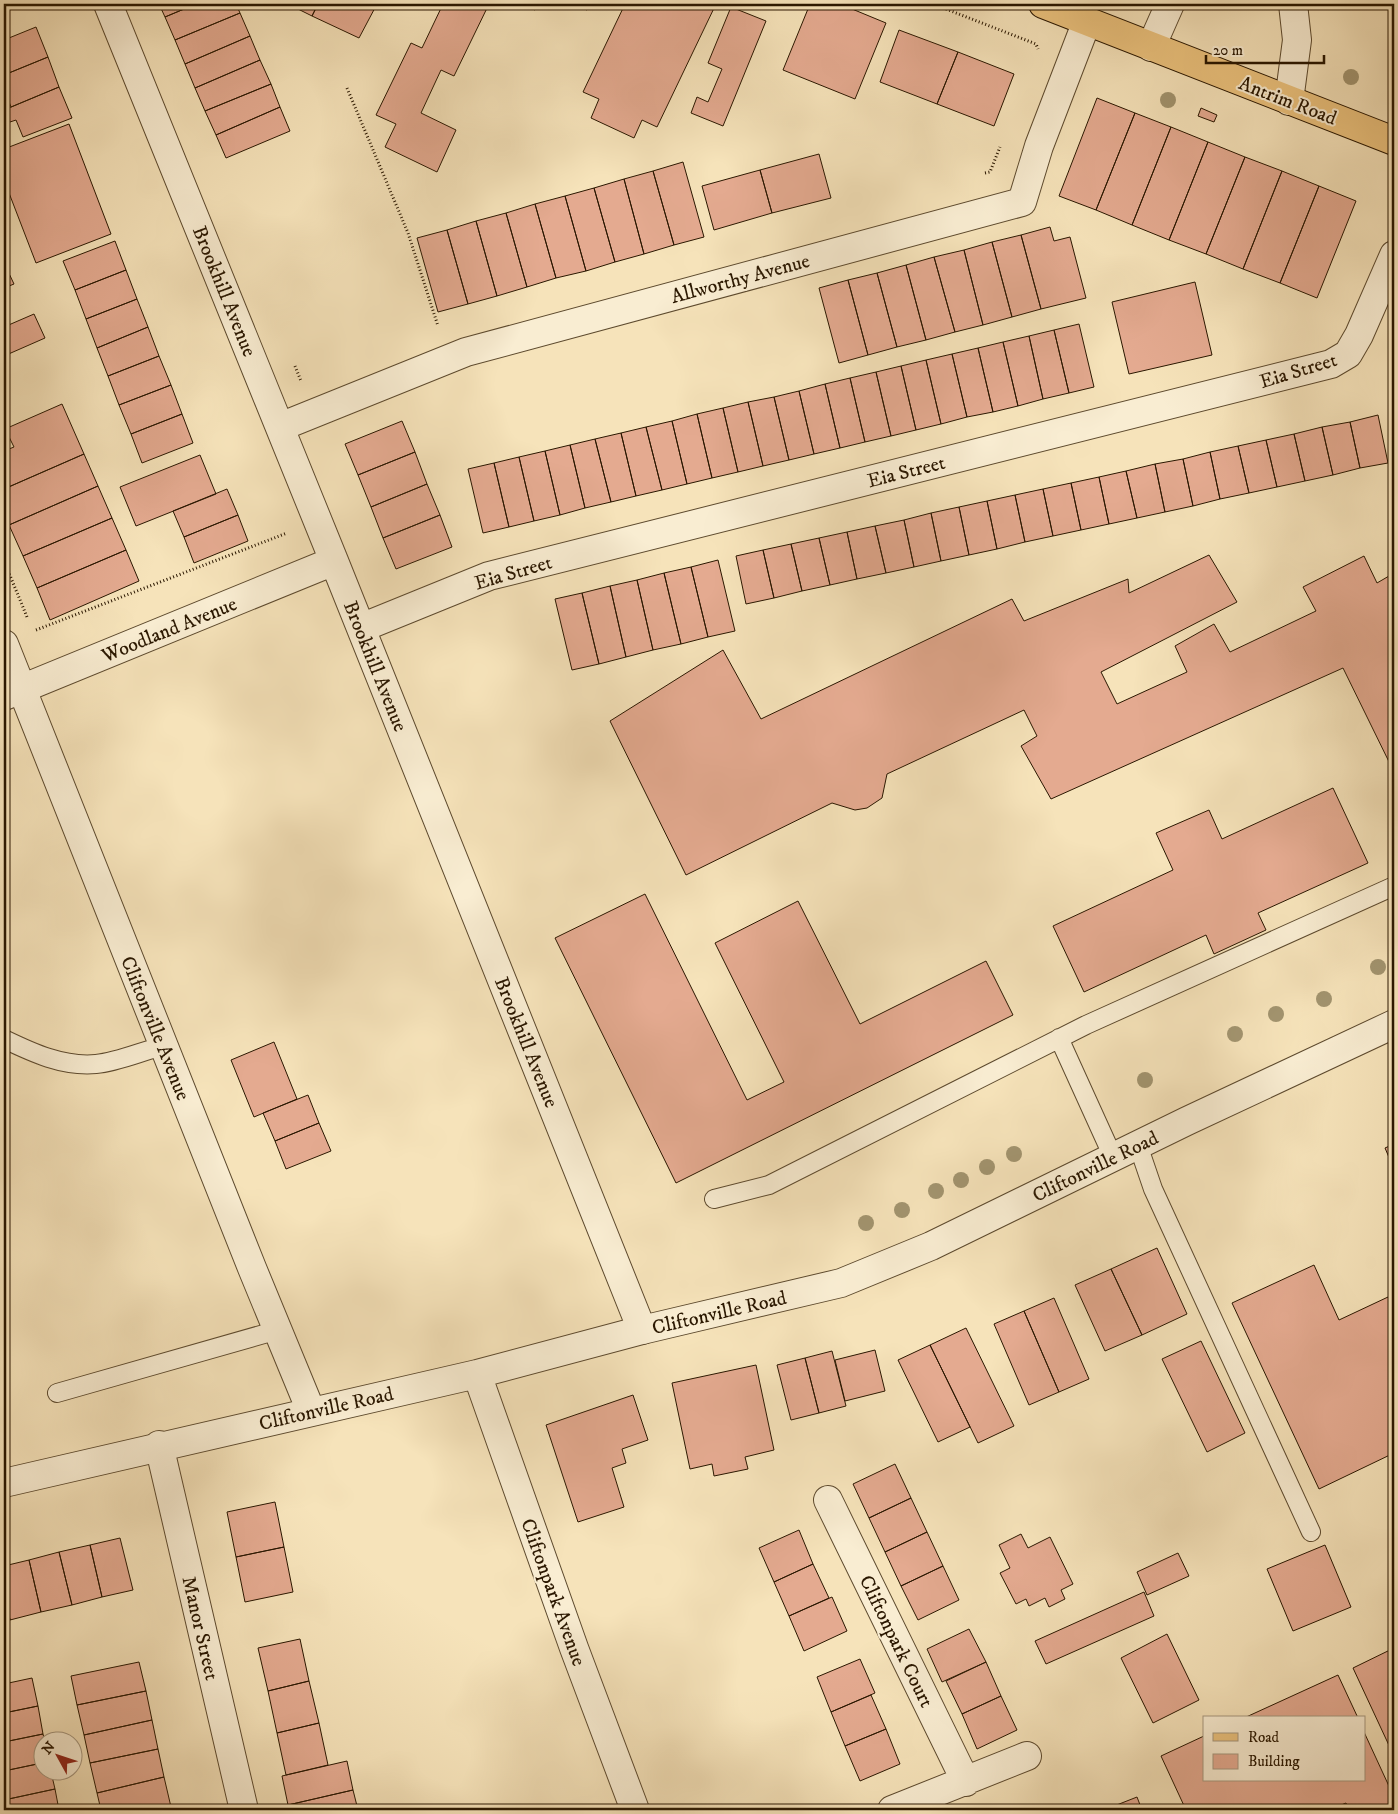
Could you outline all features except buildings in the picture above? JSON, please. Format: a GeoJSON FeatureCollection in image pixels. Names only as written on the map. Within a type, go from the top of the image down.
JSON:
{"type":"FeatureCollection","features":[{"type":"Feature","properties":{"kind":"main road","name":"Antrim Road"},"geometry":{"type":"LineString","coordinates":[[1043,4],[1394,142]]}},
{"type":"Feature","properties":{"kind":"street","name":"Brookhill Avenue"},"geometry":{"type":"LineString","coordinates":[[108,4],[361,628],[642,1330]]}},
{"type":"Feature","properties":{"kind":"street"},"geometry":{"type":"LineString","coordinates":[[1151,47],[1170,4]]}},
{"type":"Feature","properties":{"kind":"street"},"geometry":{"type":"LineString","coordinates":[[1289,101],[1297,40],[1293,4]]}},
{"type":"Feature","properties":{"kind":"street","name":"Allworthy Avenue"},"geometry":{"type":"LineString","coordinates":[[280,427],[466,352],[1022,202],[1039,146],[1087,21]]}},
{"type":"Feature","properties":{"kind":"street","name":"Eia Street"},"geometry":{"type":"LineString","coordinates":[[361,628],[489,576],[1331,364],[1348,354],[1359,335],[1394,255]]}},
{"type":"Feature","properties":{"kind":"street","name":"Woodland Avenue"},"geometry":{"type":"LineString","coordinates":[[13,692],[334,561]]}},
{"type":"Feature","properties":{"kind":"street","name":"Cliftonville Avenue"},"geometry":{"type":"LineString","coordinates":[[4,644],[13,692],[163,1046],[312,1411]]}},
{"type":"Feature","properties":{"kind":"street","name":"Cliftonville Road"},"geometry":{"type":"LineString","coordinates":[[4,1483],[158,1445],[477,1374],[642,1330],[841,1283],[931,1246],[1138,1145],[1394,1024]]}},
{"type":"Feature","properties":{"kind":"street","name":"Cliftonpark Avenue"},"geometry":{"type":"LineString","coordinates":[[477,1374],[567,1629],[635,1810]]}},
{"type":"Feature","properties":{"kind":"street","name":"Manor Street"},"geometry":{"type":"LineString","coordinates":[[158,1445],[244,1810]]}},
{"type":"Feature","properties":{"kind":"street","name":"Cliftonpark Court"},"geometry":{"type":"LineString","coordinates":[[828,1500],[966,1782]]}},
{"type":"Feature","properties":{"kind":"street"},"geometry":{"type":"LineString","coordinates":[[892,1810],[1027,1756]]}},
{"type":"Feature","properties":{"kind":"lane"},"geometry":{"type":"LineString","coordinates":[[714,1199],[770,1185],[1059,1038],[1394,886]]}},
{"type":"Feature","properties":{"kind":"lane"},"geometry":{"type":"LineString","coordinates":[[1059,1038],[1113,1157]]}},
{"type":"Feature","properties":{"kind":"lane"},"geometry":{"type":"LineString","coordinates":[[4,1039],[29,1052],[64,1063],[97,1064],[163,1046]]}},
{"type":"Feature","properties":{"kind":"lane"},"geometry":{"type":"LineString","coordinates":[[1138,1145],[1153,1189],[1311,1532]]}},
{"type":"Feature","properties":{"kind":"lane"},"geometry":{"type":"LineString","coordinates":[[57,1393],[278,1330]]}},
{"type":"Feature","properties":{"kind":"path"},"geometry":{"type":"LineString","coordinates":[[933,4],[1036,44],[1040,52]]}},
{"type":"Feature","properties":{"kind":"path"},"geometry":{"type":"LineString","coordinates":[[347,88],[408,232],[440,332]]}},
{"type":"Feature","properties":{"kind":"path"},"geometry":{"type":"LineString","coordinates":[[981,175],[990,172],[1001,144]]}},
{"type":"Feature","properties":{"kind":"path"},"geometry":{"type":"LineString","coordinates":[[291,357],[303,384]]}},
{"type":"Feature","properties":{"kind":"path"},"geometry":{"type":"LineString","coordinates":[[33,631],[296,529]]}},
{"type":"Feature","properties":{"kind":"path"},"geometry":{"type":"LineString","coordinates":[[4,561],[29,623]]}}]}
